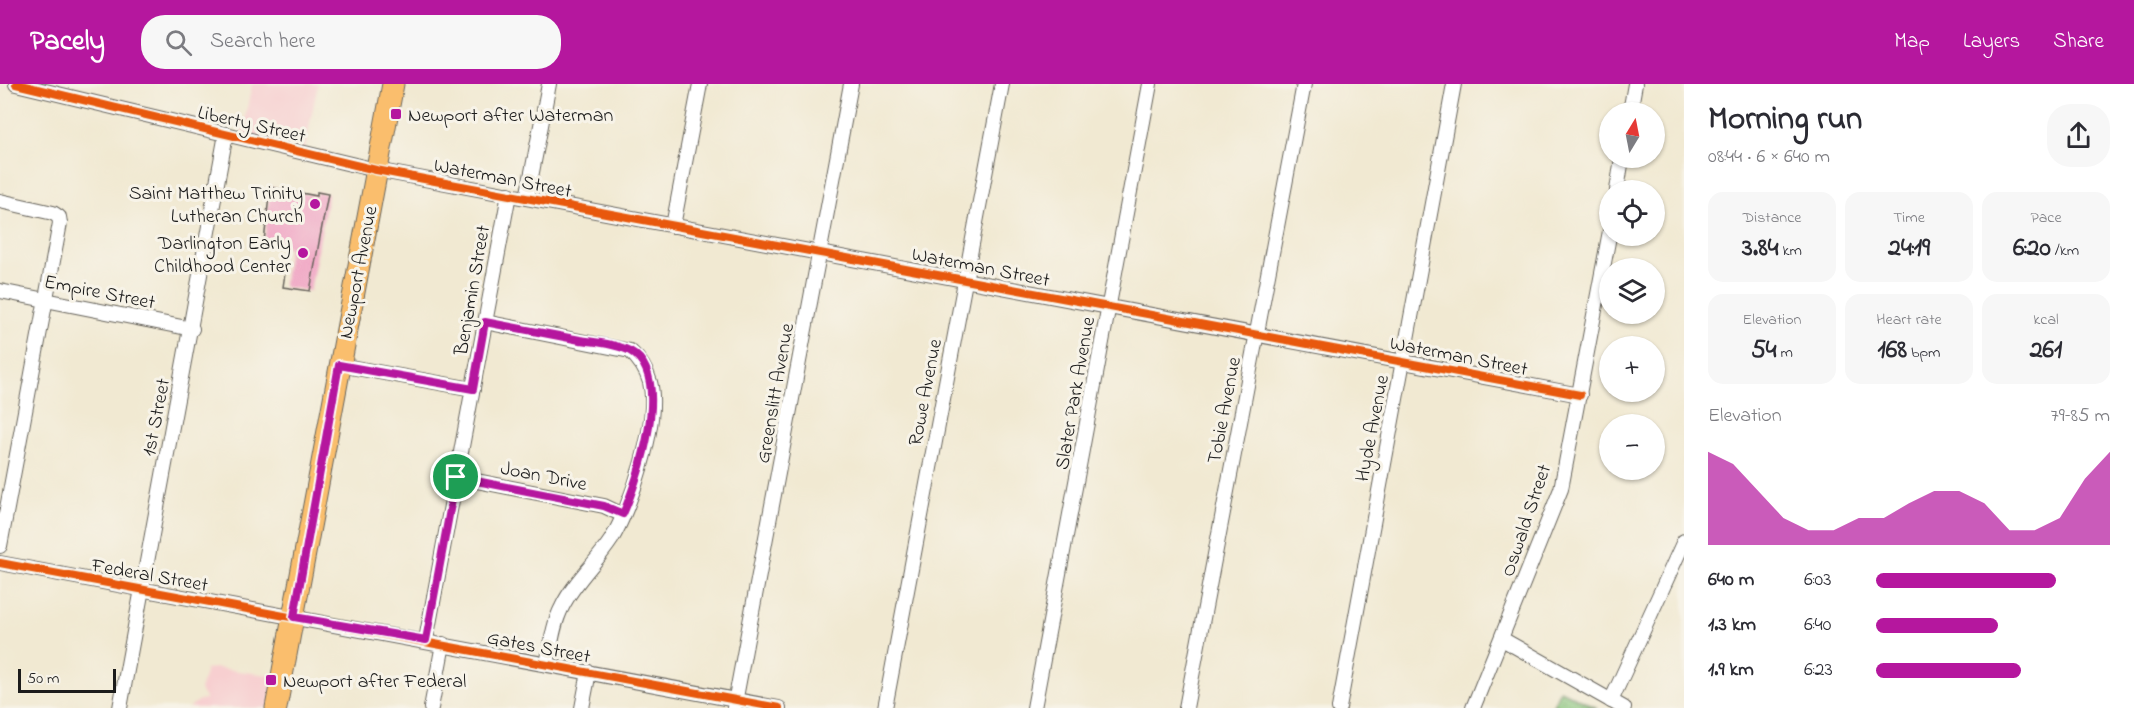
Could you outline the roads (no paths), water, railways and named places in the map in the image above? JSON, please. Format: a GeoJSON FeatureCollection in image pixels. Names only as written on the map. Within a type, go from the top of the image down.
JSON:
{"type":"FeatureCollection","features":[{"type":"Feature","properties":{"kind":"main road","name":"Newport Avenue"},"geometry":{"type":"LineString","coordinates":[[276,708],[393,84]]}},
{"type":"Feature","properties":{"kind":"street","name":"Liberty Street"},"geometry":{"type":"LineString","coordinates":[[16,84],[376,170]]}},
{"type":"Feature","properties":{"kind":"street"},"geometry":{"type":"LineString","coordinates":[[527,198],[549,84]]}},
{"type":"Feature","properties":{"kind":"street"},"geometry":{"type":"LineString","coordinates":[[673,226],[700,84]]}},
{"type":"Feature","properties":{"kind":"street","name":"Greenslitt Avenue"},"geometry":{"type":"LineString","coordinates":[[735,704],[851,84]]}},
{"type":"Feature","properties":{"kind":"street","name":"Rowe Avenue"},"geometry":{"type":"LineString","coordinates":[[885,708],[1002,84]]}},
{"type":"Feature","properties":{"kind":"street","name":"Slater Park Avenue"},"geometry":{"type":"LineString","coordinates":[[1034,708],[1150,84]]}},
{"type":"Feature","properties":{"kind":"street","name":"Tobie Avenue"},"geometry":{"type":"LineString","coordinates":[[1186,708],[1304,84]]}},
{"type":"Feature","properties":{"kind":"street","name":"Hyde Avenue"},"geometry":{"type":"LineString","coordinates":[[1339,708],[1454,84]]}},
{"type":"Feature","properties":{"kind":"street"},"geometry":{"type":"LineString","coordinates":[[1632,102],[1635,84]]}},
{"type":"Feature","properties":{"kind":"street","name":"1st Street"},"geometry":{"type":"LineString","coordinates":[[120,708],[226,134]]}},
{"type":"Feature","properties":{"kind":"street","name":"Waterman Street"},"geometry":{"type":"LineString","coordinates":[[376,170],[1580,395]]}},
{"type":"Feature","properties":{"kind":"street","name":"Benjamin Street"},"geometry":{"type":"LineString","coordinates":[[426,640],[509,194]]}},
{"type":"Feature","properties":{"kind":"street"},"geometry":{"type":"LineString","coordinates":[[0,201],[53,213],[59,217],[60,223],[0,546]]}},
{"type":"Feature","properties":{"kind":"street","name":"Oswald Street"},"geometry":{"type":"LineString","coordinates":[[1473,708],[1561,489],[1607,246]]}},
{"type":"Feature","properties":{"kind":"street","name":"Empire Street"},"geometry":{"type":"LineString","coordinates":[[0,291],[192,328]]}},
{"type":"Feature","properties":{"kind":"street"},"geometry":{"type":"LineString","coordinates":[[485,322],[630,351],[642,363],[650,383],[651,404],[640,469],[611,540],[562,607],[547,664]]}},
{"type":"Feature","properties":{"kind":"street"},"geometry":{"type":"LineString","coordinates":[[339,365],[473,389]]}},
{"type":"Feature","properties":{"kind":"street","name":"Joan Drive"},"geometry":{"type":"LineString","coordinates":[[456,477],[604,506],[623,514]]}},
{"type":"Feature","properties":{"kind":"street"},"geometry":{"type":"LineString","coordinates":[[1611,701],[1684,541]]}},
{"type":"Feature","properties":{"kind":"street","name":"Federal Street"},"geometry":{"type":"LineString","coordinates":[[0,563],[294,617]]}},
{"type":"Feature","properties":{"kind":"street","name":"Gates Street"},"geometry":{"type":"LineString","coordinates":[[294,617],[589,672],[735,704],[779,708]]}},
{"type":"Feature","properties":{"kind":"street"},"geometry":{"type":"LineString","coordinates":[[1502,639],[1624,708]]}},
{"type":"Feature","properties":{"kind":"street"},"geometry":{"type":"LineString","coordinates":[[431,708],[443,644]]}},
{"type":"Feature","properties":{"kind":"street"},"geometry":{"type":"LineString","coordinates":[[582,708],[589,672]]}},
{"type":"Feature","properties":{"kind":"place","name":"Newport after Waterman"},"geometry":{"type":"Point","coordinates":[396,114]}},
{"type":"Feature","properties":{"kind":"place","name":"Saint Matthew Trinity Lutheran Church"},"geometry":{"type":"Point","coordinates":[315,204]}},
{"type":"Feature","properties":{"kind":"place","name":"Darlington Early Childhood Center"},"geometry":{"type":"Point","coordinates":[303,253]}},
{"type":"Feature","properties":{"kind":"place","name":"Newport after Federal"},"geometry":{"type":"Point","coordinates":[271,680]}}]}
